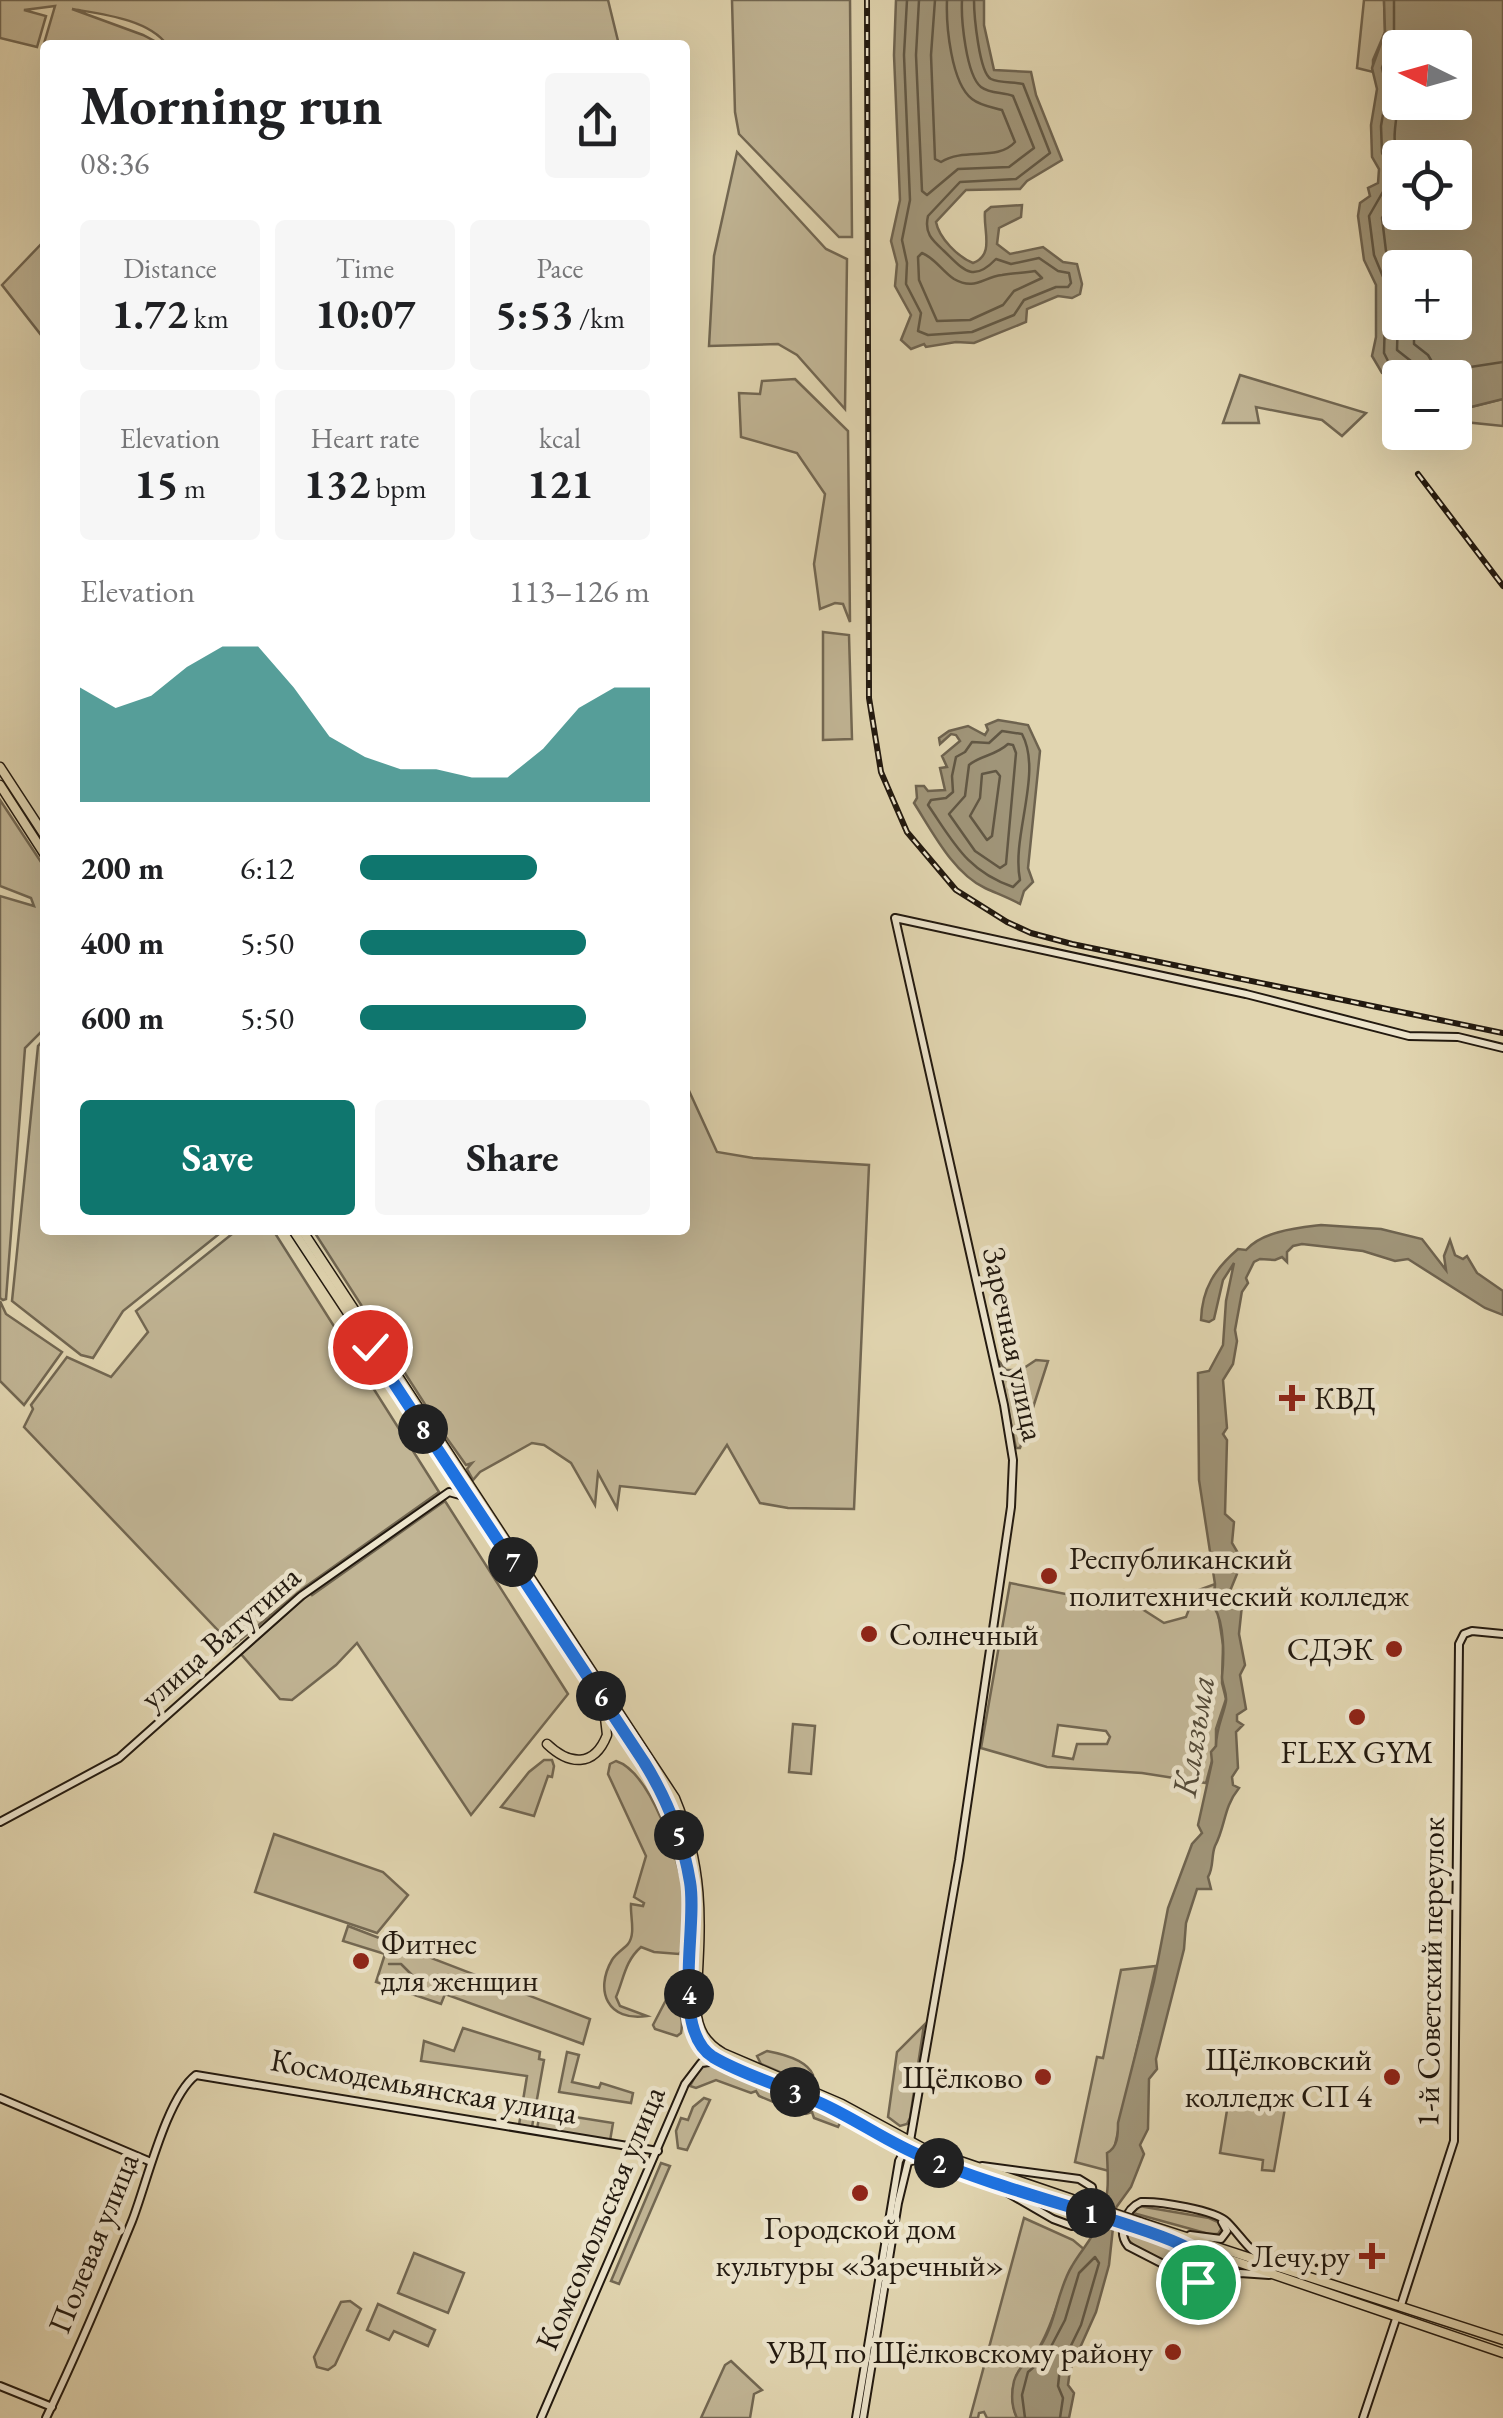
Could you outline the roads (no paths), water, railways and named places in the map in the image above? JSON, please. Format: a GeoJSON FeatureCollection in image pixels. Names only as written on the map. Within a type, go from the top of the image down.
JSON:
{"type":"FeatureCollection","features":[{"type":"Feature","properties":{"kind":"main road"},"geometry":{"type":"LineString","coordinates":[[0,767],[40,828]]}},
{"type":"Feature","properties":{"kind":"main road"},"geometry":{"type":"LineString","coordinates":[[0,785],[40,847]]}},
{"type":"Feature","properties":{"kind":"main road"},"geometry":{"type":"LineString","coordinates":[[295,1235],[657,1783],[680,1838],[690,1880],[693,1916],[688,2011],[700,2045],[724,2063],[970,2169],[1503,2340]]}},
{"type":"Feature","properties":{"kind":"main road"},"geometry":{"type":"LineString","coordinates":[[305,1235],[675,1798],[692,1846],[701,1893],[696,2009],[697,2022],[708,2043],[723,2054],[842,2104],[908,2144],[923,2158],[970,2169]]}},
{"type":"Feature","properties":{"kind":"main road"},"geometry":{"type":"LineString","coordinates":[[547,1744],[572,1761],[601,1748],[608,1726],[594,1686]]}},
{"type":"Feature","properties":{"kind":"main road"},"geometry":{"type":"LineString","coordinates":[[1152,2229],[1271,2276],[1503,2353]]}},
{"type":"Feature","properties":{"kind":"main road"},"geometry":{"type":"LineString","coordinates":[[1397,2315],[1400,2304]]}},
{"type":"Feature","properties":{"kind":"main road"},"geometry":{"type":"LineString","coordinates":[[1469,2340],[1466,2333],[1473,2328]]}},
{"type":"Feature","properties":{"kind":"street","name":"Заречная улица"},"geometry":{"type":"LineString","coordinates":[[860,2418],[899,2161],[908,2144],[962,1841],[1014,1470],[1004,1405],[895,918],[1246,994],[1409,1036],[1465,1038],[1503,1048]]}},
{"type":"Feature","properties":{"kind":"street"},"geometry":{"type":"LineString","coordinates":[[455,1477],[449,1492],[470,1498]]}},
{"type":"Feature","properties":{"kind":"street","name":"улица Ватутина"},"geometry":{"type":"LineString","coordinates":[[0,1822],[119,1758],[301,1596],[449,1492]]}},
{"type":"Feature","properties":{"kind":"street","name":"1-й Советский переулок"},"geometry":{"type":"LineString","coordinates":[[1400,2304],[1454,2141],[1459,1644],[1464,1634],[1472,1631],[1503,1634]]}},
{"type":"Feature","properties":{"kind":"street","name":"Комсомольская улица"},"geometry":{"type":"LineString","coordinates":[[541,2418],[685,2084],[701,2063],[724,2063]]}},
{"type":"Feature","properties":{"kind":"street","name":"Космодемьянская улица"},"geometry":{"type":"LineString","coordinates":[[186,2086],[196,2075],[215,2076],[658,2151]]}},
{"type":"Feature","properties":{"kind":"street","name":"Полевая улица"},"geometry":{"type":"LineString","coordinates":[[46,2418],[186,2086]]}},
{"type":"Feature","properties":{"kind":"street"},"geometry":{"type":"LineString","coordinates":[[0,2098],[151,2162]]}},
{"type":"Feature","properties":{"kind":"street"},"geometry":{"type":"LineString","coordinates":[[860,2418],[898,2203],[908,2162],[923,2158]]}},
{"type":"Feature","properties":{"kind":"street"},"geometry":{"type":"LineString","coordinates":[[970,2169],[1080,2179],[1092,2187],[1094,2199],[1085,2222],[1072,2226],[1047,2216],[970,2169]]}},
{"type":"Feature","properties":{"kind":"street"},"geometry":{"type":"LineString","coordinates":[[1271,2276],[1240,2274],[1209,2283],[1198,2282],[1133,2250],[1123,2240],[1123,2229],[1130,2209],[1141,2202],[1209,2213],[1224,2219],[1249,2250],[1274,2264]]}},
{"type":"Feature","properties":{"kind":"street"},"geometry":{"type":"LineString","coordinates":[[1152,2229],[1220,2239],[1227,2229],[1209,2213]]}},
{"type":"Feature","properties":{"kind":"street"},"geometry":{"type":"LineString","coordinates":[[1152,2229],[1211,2263],[1212,2275],[1198,2282]]}},
{"type":"Feature","properties":{"kind":"street"},"geometry":{"type":"LineString","coordinates":[[1364,2418],[1397,2315]]}},
{"type":"Feature","properties":{"kind":"street"},"geometry":{"type":"LineString","coordinates":[[0,2386],[52,2407]]}},
{"type":"Feature","properties":{"kind":"water"},"geometry":{"type":"Polygon","coordinates":[[[896,0],[984,0],[984,25],[994,70],[1031,72],[1062,160],[1020,189],[966,190],[936,222],[950,246],[973,263],[986,248],[985,212],[991,207],[1022,205],[1021,217],[999,228],[997,244],[1010,254],[1043,247],[1063,262],[1077,264],[1080,294],[1072,298],[1058,296],[1027,309],[1026,322],[974,343],[926,347],[924,344],[911,349],[901,340],[911,315],[895,286],[897,264],[891,241],[900,200],[894,55],[896,0]]]}},
{"type":"Feature","properties":{"kind":"water"},"geometry":{"type":"Polygon","coordinates":[[[1384,0],[1503,0],[1503,399],[1472,407],[1472,360],[1382,360],[1382,373],[1372,356],[1376,285],[1364,260],[1358,216],[1360,203],[1370,196],[1368,188],[1378,183],[1379,169],[1372,157],[1371,125],[1377,89],[1372,68],[1382,40],[1382,120],[1472,120],[1472,30],[1385,30],[1384,0]]]}},
{"type":"Feature","properties":{"kind":"water"},"geometry":{"type":"Polygon","coordinates":[[[998,720],[1028,725],[1040,751],[1028,868],[1033,882],[1024,891],[1020,904],[985,888],[963,872],[914,803],[916,786],[924,786],[928,791],[945,790],[940,768],[947,767],[942,756],[960,741],[951,734],[940,744],[939,738],[968,726],[985,735],[986,725],[998,720]]]}},
{"type":"Feature","properties":{"kind":"water"},"geometry":{"type":"Polygon","coordinates":[[[1321,1225],[1381,1229],[1422,1239],[1446,1270],[1444,1256],[1450,1240],[1455,1255],[1463,1259],[1467,1256],[1477,1273],[1503,1291],[1503,1315],[1485,1308],[1408,1259],[1395,1261],[1363,1251],[1293,1246],[1287,1252],[1287,1262],[1282,1257],[1260,1259],[1254,1262],[1246,1278],[1235,1330],[1233,1364],[1223,1380],[1227,1428],[1223,1434],[1227,1440],[1225,1514],[1234,1522],[1232,1543],[1238,1553],[1237,1574],[1230,1591],[1242,1605],[1239,1634],[1245,1665],[1240,1675],[1246,1709],[1237,1715],[1237,1721],[1243,1725],[1236,1732],[1238,1768],[1232,1777],[1233,1785],[1239,1788],[1214,1850],[1208,1877],[1211,1889],[1197,1889],[1186,1923],[1184,1949],[1156,2059],[1157,2069],[1149,2079],[1148,2129],[1140,2145],[1144,2154],[1131,2187],[1115,2209],[1109,2265],[1096,2312],[1070,2370],[1068,2385],[1074,2393],[1069,2418],[1017,2418],[1012,2400],[1016,2376],[1043,2342],[1067,2276],[1094,2233],[1103,2210],[1108,2186],[1107,2153],[1117,2140],[1168,1908],[1192,1844],[1202,1833],[1198,1825],[1211,1752],[1216,1746],[1226,1701],[1222,1632],[1214,1607],[1215,1584],[1199,1480],[1198,1373],[1209,1371],[1223,1345],[1234,1263],[1223,1280],[1214,1319],[1209,1322],[1201,1320],[1204,1298],[1216,1272],[1238,1249],[1246,1250],[1262,1238],[1281,1232],[1321,1225]]]}},
{"type":"Feature","properties":{"kind":"waterway"},"geometry":{"type":"LineString","coordinates":[[389,1964],[401,1964],[416,1979],[435,1979]]}},
{"type":"Feature","properties":{"kind":"railway"},"geometry":{"type":"LineString","coordinates":[[867,0],[869,698],[881,772],[907,832],[956,890],[1031,933],[1503,1033]]}},
{"type":"Feature","properties":{"kind":"railway"},"geometry":{"type":"LineString","coordinates":[[1418,474],[1503,586]]}},
{"type":"Feature","properties":{"kind":"place","name":"КВД"},"geometry":{"type":"Point","coordinates":[1292,1398]}},
{"type":"Feature","properties":{"kind":"place","name":"Республиканский политехнический колледж"},"geometry":{"type":"Point","coordinates":[1049,1576]}},
{"type":"Feature","properties":{"kind":"place","name":"Солнечный"},"geometry":{"type":"Point","coordinates":[869,1634]}},
{"type":"Feature","properties":{"kind":"place","name":"СДЭК"},"geometry":{"type":"Point","coordinates":[1394,1649]}},
{"type":"Feature","properties":{"kind":"place","name":"FLEX GYM"},"geometry":{"type":"Point","coordinates":[1357,1717]}},
{"type":"Feature","properties":{"kind":"place","name":"Фитнес для женщин"},"geometry":{"type":"Point","coordinates":[361,1961]}},
{"type":"Feature","properties":{"kind":"place","name":"Щёлково"},"geometry":{"type":"Point","coordinates":[1043,2077]}},
{"type":"Feature","properties":{"kind":"place","name":"Щёлковский колледж СП 4"},"geometry":{"type":"Point","coordinates":[1392,2077]}},
{"type":"Feature","properties":{"kind":"place","name":"Городской дом культуры «Заречный»"},"geometry":{"type":"Point","coordinates":[860,2193]}},
{"type":"Feature","properties":{"kind":"place","name":"Лечу.ру"},"geometry":{"type":"Point","coordinates":[1372,2256]}},
{"type":"Feature","properties":{"kind":"place","name":"УВД по Щёлковскому району"},"geometry":{"type":"Point","coordinates":[1173,2352]}},
{"type":"Feature","properties":{"kind":"water label","name":"Клязьма"},"geometry":{"type":"Point","coordinates":[1193,1736]}}]}
